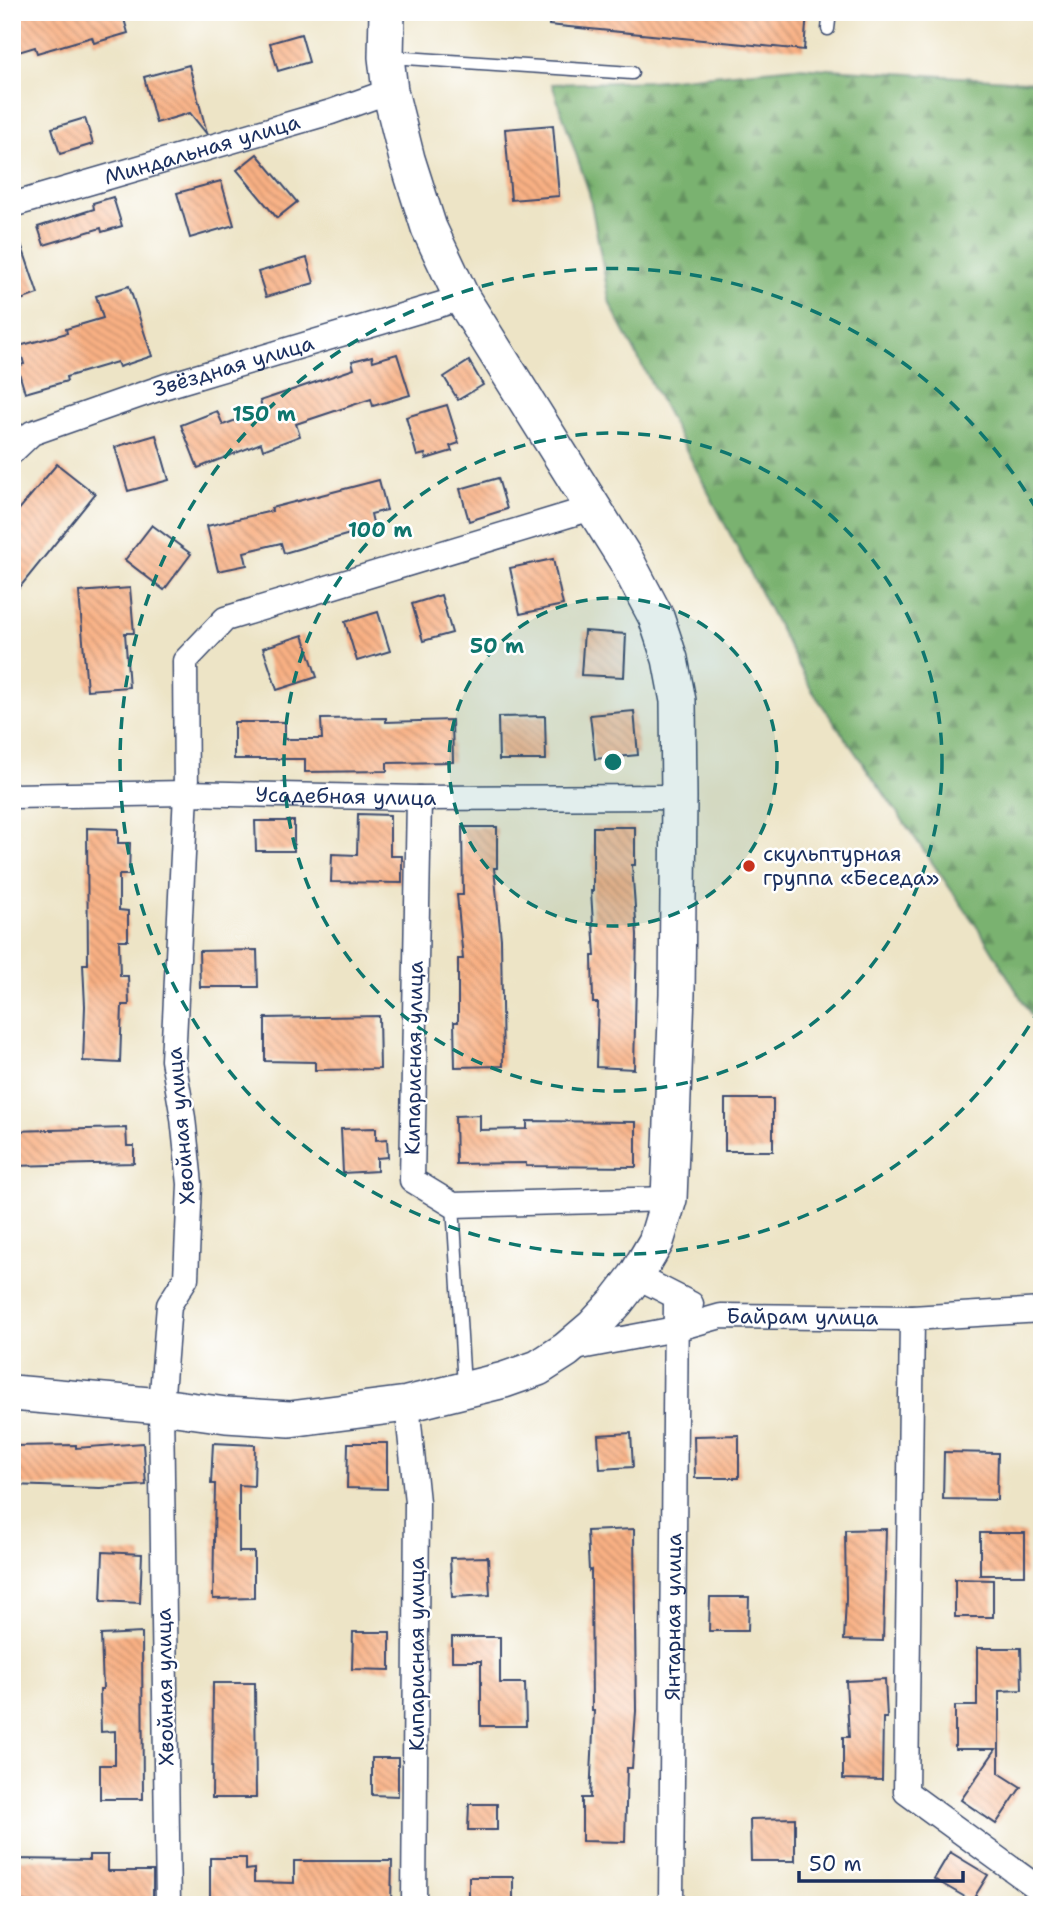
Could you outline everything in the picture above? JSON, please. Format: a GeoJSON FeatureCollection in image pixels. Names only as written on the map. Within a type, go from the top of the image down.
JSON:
{"type":"FeatureCollection","features":[{"type":"Feature","properties":{"kind":"street"},"geometry":{"type":"LineString","coordinates":[[12,1393],[290,1419],[407,1404],[465,1390],[538,1368],[566,1350],[593,1327],[636,1276],[656,1242],[669,1199],[677,994],[679,797],[678,701],[670,659],[656,617],[595,507],[461,298],[429,228],[407,159],[388,74],[387,12]]}},
{"type":"Feature","properties":{"kind":"street","name":"Миндальная улица"},"geometry":{"type":"LineString","coordinates":[[12,205],[331,112],[388,74]]}},
{"type":"Feature","properties":{"kind":"street","name":"Звёздная улица"},"geometry":{"type":"LineString","coordinates":[[12,452],[32,433],[154,390],[461,298]]}},
{"type":"Feature","properties":{"kind":"street","name":"Хвойная улица"},"geometry":{"type":"LineString","coordinates":[[168,1905],[160,1406],[169,1305],[186,1278],[190,1184],[173,1060],[186,793],[185,661],[225,619],[595,507]]}},
{"type":"Feature","properties":{"kind":"street","name":"Усадебная улица"},"geometry":{"type":"LineString","coordinates":[[12,796],[186,793],[419,798],[679,797]]}},
{"type":"Feature","properties":{"kind":"street","name":"Кипарисная улица"},"geometry":{"type":"LineString","coordinates":[[419,798],[412,1180],[453,1205]]}},
{"type":"Feature","properties":{"kind":"street"},"geometry":{"type":"LineString","coordinates":[[453,1205],[669,1199]]}},
{"type":"Feature","properties":{"kind":"street"},"geometry":{"type":"LineString","coordinates":[[636,1276],[676,1298],[721,1316]]}},
{"type":"Feature","properties":{"kind":"street","name":"Янтарная улица"},"geometry":{"type":"LineString","coordinates":[[674,1905],[671,1885],[676,1298]]}},
{"type":"Feature","properties":{"kind":"street","name":"Байрам улица"},"geometry":{"type":"LineString","coordinates":[[566,1350],[675,1329],[721,1316],[912,1318],[1042,1310]]}},
{"type":"Feature","properties":{"kind":"street"},"geometry":{"type":"LineString","coordinates":[[912,1318],[906,1792],[1042,1893],[1035,1905]]}},
{"type":"Feature","properties":{"kind":"street","name":"Кипарисная улица"},"geometry":{"type":"LineString","coordinates":[[407,1404],[417,1502],[414,1905]]}},
{"type":"Feature","properties":{"kind":"lane"},"geometry":{"type":"LineString","coordinates":[[828,29],[830,12]]}},
{"type":"Feature","properties":{"kind":"lane"},"geometry":{"type":"LineString","coordinates":[[388,74],[632,73]]}},
{"type":"Feature","properties":{"kind":"lane"},"geometry":{"type":"LineString","coordinates":[[453,1205],[465,1390]]}},
{"type":"Feature","properties":{"kind":"green space"},"geometry":{"type":"Polygon","coordinates":[[[796,67],[1042,82],[1042,1033],[982,934],[811,689],[610,304],[589,192],[552,84],[651,81],[796,67]]]}},
{"type":"Feature","properties":{"kind":"building"},"geometry":{"type":"Polygon","coordinates":[[[27,12],[122,12],[128,33],[94,43],[92,37],[37,53],[35,47],[12,54],[12,17],[27,12]]]}},
{"type":"Feature","properties":{"kind":"building"},"geometry":{"type":"Polygon","coordinates":[[[550,12],[807,12],[804,50],[549,25],[550,12]]]}},
{"type":"Feature","properties":{"kind":"building"},"geometry":{"type":"Polygon","coordinates":[[[301,34],[309,62],[278,71],[270,43],[301,34]]]}},
{"type":"Feature","properties":{"kind":"building"},"geometry":{"type":"Polygon","coordinates":[[[189,65],[207,133],[190,113],[156,123],[144,77],[189,65]]]}},
{"type":"Feature","properties":{"kind":"building"},"geometry":{"type":"Polygon","coordinates":[[[85,118],[93,144],[60,154],[52,128],[85,118]]]}},
{"type":"Feature","properties":{"kind":"building"},"geometry":{"type":"Polygon","coordinates":[[[553,125],[559,196],[511,200],[505,129],[553,125]]]}},
{"type":"Feature","properties":{"kind":"building"},"geometry":{"type":"Polygon","coordinates":[[[257,154],[297,202],[277,218],[237,170],[257,154]]]}},
{"type":"Feature","properties":{"kind":"building"},"geometry":{"type":"Polygon","coordinates":[[[221,181],[234,225],[190,238],[177,193],[221,181]]]}},
{"type":"Feature","properties":{"kind":"building"},"geometry":{"type":"Polygon","coordinates":[[[113,197],[122,226],[102,232],[101,228],[44,245],[38,227],[94,209],[93,203],[113,197]]]}},
{"type":"Feature","properties":{"kind":"building"},"geometry":{"type":"Polygon","coordinates":[[[12,226],[15,226],[38,294],[12,303],[12,226]]]}},
{"type":"Feature","properties":{"kind":"building"},"geometry":{"type":"Polygon","coordinates":[[[307,258],[314,283],[266,297],[258,272],[307,258]]]}},
{"type":"Feature","properties":{"kind":"building"},"geometry":{"type":"Polygon","coordinates":[[[129,286],[152,356],[119,367],[117,362],[25,393],[17,366],[24,364],[19,346],[67,333],[66,329],[103,318],[96,296],[129,286]]]}},
{"type":"Feature","properties":{"kind":"building"},"geometry":{"type":"Polygon","coordinates":[[[397,354],[410,395],[373,406],[371,399],[296,424],[300,436],[263,450],[261,443],[198,468],[181,425],[217,411],[223,425],[263,410],[260,401],[354,369],[352,361],[372,356],[373,361],[397,354]]]}},
{"type":"Feature","properties":{"kind":"building"},"geometry":{"type":"Polygon","coordinates":[[[469,361],[483,385],[458,400],[444,377],[469,361]]]}},
{"type":"Feature","properties":{"kind":"building"},"geometry":{"type":"Polygon","coordinates":[[[447,405],[459,443],[450,446],[452,451],[426,459],[425,454],[417,456],[406,417],[447,405]]]}},
{"type":"Feature","properties":{"kind":"building"},"geometry":{"type":"Polygon","coordinates":[[[156,435],[169,480],[128,491],[115,447],[156,435]]]}},
{"type":"Feature","properties":{"kind":"building"},"geometry":{"type":"Polygon","coordinates":[[[57,464],[95,494],[12,597],[12,518],[57,464]]]}},
{"type":"Feature","properties":{"kind":"building"},"geometry":{"type":"Polygon","coordinates":[[[498,478],[507,509],[469,521],[460,489],[498,478]]]}},
{"type":"Feature","properties":{"kind":"building"},"geometry":{"type":"Polygon","coordinates":[[[379,480],[387,510],[371,514],[374,527],[284,553],[281,543],[244,552],[247,565],[218,571],[207,526],[272,511],[271,508],[379,480]]]}},
{"type":"Feature","properties":{"kind":"building"},"geometry":{"type":"Polygon","coordinates":[[[152,525],[191,554],[164,590],[125,560],[152,525]]]}},
{"type":"Feature","properties":{"kind":"building"},"geometry":{"type":"Polygon","coordinates":[[[553,559],[563,605],[520,614],[510,568],[553,559]]]}},
{"type":"Feature","properties":{"kind":"building"},"geometry":{"type":"Polygon","coordinates":[[[130,588],[134,633],[125,633],[129,687],[87,690],[79,592],[130,588]]]}},
{"type":"Feature","properties":{"kind":"building"},"geometry":{"type":"Polygon","coordinates":[[[441,595],[452,633],[423,641],[412,604],[441,595]]]}},
{"type":"Feature","properties":{"kind":"building"},"geometry":{"type":"Polygon","coordinates":[[[378,612],[390,651],[357,661],[345,622],[378,612]]]}},
{"type":"Feature","properties":{"kind":"building"},"geometry":{"type":"Polygon","coordinates":[[[584,631],[626,634],[624,677],[581,675],[584,631]]]}},
{"type":"Feature","properties":{"kind":"building"},"geometry":{"type":"Polygon","coordinates":[[[303,635],[317,677],[277,690],[263,648],[303,635]]]}},
{"type":"Feature","properties":{"kind":"building"},"geometry":{"type":"Polygon","coordinates":[[[634,711],[638,755],[595,759],[590,715],[634,711]]]}},
{"type":"Feature","properties":{"kind":"building"},"geometry":{"type":"Polygon","coordinates":[[[545,716],[546,760],[499,760],[498,717],[545,716]]]}},
{"type":"Feature","properties":{"kind":"building"},"geometry":{"type":"Polygon","coordinates":[[[386,718],[386,722],[452,720],[453,762],[387,763],[387,771],[305,772],[305,759],[234,759],[234,722],[285,722],[285,739],[322,739],[321,719],[386,718]]]}},
{"type":"Feature","properties":{"kind":"building"},"geometry":{"type":"Polygon","coordinates":[[[358,814],[390,815],[390,856],[402,856],[402,883],[331,882],[332,854],[357,855],[358,814]]]}},
{"type":"Feature","properties":{"kind":"building"},"geometry":{"type":"Polygon","coordinates":[[[255,821],[294,821],[294,851],[256,851],[255,821]]]}},
{"type":"Feature","properties":{"kind":"building"},"geometry":{"type":"Polygon","coordinates":[[[462,827],[497,827],[497,868],[494,868],[501,939],[503,1066],[455,1067],[454,1022],[458,1022],[458,959],[463,959],[457,895],[463,895],[462,827]]]}},
{"type":"Feature","properties":{"kind":"building"},"geometry":{"type":"Polygon","coordinates":[[[593,827],[635,827],[635,865],[632,865],[637,935],[634,1069],[596,1067],[598,1003],[593,1003],[592,956],[595,956],[591,891],[593,827]]]}},
{"type":"Feature","properties":{"kind":"building"},"geometry":{"type":"Polygon","coordinates":[[[87,828],[118,829],[118,843],[130,843],[129,875],[119,875],[119,910],[128,911],[128,940],[119,940],[120,976],[128,976],[129,1005],[122,1005],[120,1063],[83,1061],[83,964],[88,964],[87,828]]]}},
{"type":"Feature","properties":{"kind":"building"},"geometry":{"type":"Polygon","coordinates":[[[257,950],[258,987],[200,987],[199,951],[257,950]]]}},
{"type":"Feature","properties":{"kind":"building"},"geometry":{"type":"Polygon","coordinates":[[[379,1016],[380,1069],[315,1070],[315,1062],[265,1061],[265,1018],[379,1016]]]}},
{"type":"Feature","properties":{"kind":"building"},"geometry":{"type":"Polygon","coordinates":[[[725,1099],[773,1099],[773,1151],[725,1151],[725,1099]]]}},
{"type":"Feature","properties":{"kind":"building"},"geometry":{"type":"Polygon","coordinates":[[[480,1115],[480,1130],[527,1129],[527,1121],[636,1122],[636,1167],[526,1166],[526,1163],[456,1164],[455,1116],[480,1115]]]}},
{"type":"Feature","properties":{"kind":"building"},"geometry":{"type":"Polygon","coordinates":[[[126,1128],[127,1146],[134,1146],[134,1163],[12,1166],[12,1131],[126,1128]]]}},
{"type":"Feature","properties":{"kind":"building"},"geometry":{"type":"Polygon","coordinates":[[[376,1128],[376,1140],[387,1139],[388,1157],[377,1158],[377,1171],[343,1173],[341,1129],[376,1128]]]}},
{"type":"Feature","properties":{"kind":"building"},"geometry":{"type":"Polygon","coordinates":[[[631,1433],[633,1467],[600,1469],[598,1435],[631,1433]]]}},
{"type":"Feature","properties":{"kind":"building"},"geometry":{"type":"Polygon","coordinates":[[[739,1435],[739,1478],[695,1478],[694,1436],[739,1435]]]}},
{"type":"Feature","properties":{"kind":"building"},"geometry":{"type":"Polygon","coordinates":[[[143,1443],[146,1485],[100,1488],[12,1485],[12,1446],[76,1445],[76,1448],[143,1443]]]}},
{"type":"Feature","properties":{"kind":"building"},"geometry":{"type":"Polygon","coordinates":[[[213,1443],[255,1445],[254,1486],[239,1485],[239,1552],[254,1552],[254,1598],[213,1599],[213,1443]]]}},
{"type":"Feature","properties":{"kind":"building"},"geometry":{"type":"Polygon","coordinates":[[[348,1443],[387,1443],[387,1489],[347,1488],[348,1443]]]}},
{"type":"Feature","properties":{"kind":"building"},"geometry":{"type":"Polygon","coordinates":[[[944,1452],[998,1453],[997,1500],[943,1499],[944,1452]]]}},
{"type":"Feature","properties":{"kind":"building"},"geometry":{"type":"Polygon","coordinates":[[[634,1529],[636,1711],[632,1768],[627,1768],[625,1842],[582,1841],[582,1798],[590,1798],[594,1711],[591,1570],[589,1571],[587,1531],[634,1529]]]}},
{"type":"Feature","properties":{"kind":"building"},"geometry":{"type":"Polygon","coordinates":[[[886,1529],[883,1641],[844,1640],[845,1530],[886,1529]]]}},
{"type":"Feature","properties":{"kind":"building"},"geometry":{"type":"Polygon","coordinates":[[[980,1533],[1025,1533],[1025,1575],[980,1575],[980,1533]]]}},
{"type":"Feature","properties":{"kind":"building"},"geometry":{"type":"Polygon","coordinates":[[[103,1552],[142,1554],[140,1603],[101,1601],[103,1552]]]}},
{"type":"Feature","properties":{"kind":"building"},"geometry":{"type":"Polygon","coordinates":[[[488,1557],[490,1595],[452,1597],[450,1558],[488,1557]]]}},
{"type":"Feature","properties":{"kind":"building"},"geometry":{"type":"Polygon","coordinates":[[[955,1579],[993,1580],[993,1617],[955,1617],[955,1579]]]}},
{"type":"Feature","properties":{"kind":"building"},"geometry":{"type":"Polygon","coordinates":[[[710,1597],[749,1597],[748,1631],[709,1631],[710,1597]]]}},
{"type":"Feature","properties":{"kind":"building"},"geometry":{"type":"Polygon","coordinates":[[[353,1632],[390,1632],[390,1670],[352,1669],[353,1632]]]}},
{"type":"Feature","properties":{"kind":"building"},"geometry":{"type":"Polygon","coordinates":[[[142,1633],[143,1799],[100,1799],[100,1765],[115,1765],[115,1731],[101,1732],[101,1635],[142,1633]]]}},
{"type":"Feature","properties":{"kind":"building"},"geometry":{"type":"Polygon","coordinates":[[[452,1637],[500,1637],[500,1683],[525,1683],[526,1726],[481,1726],[481,1661],[452,1661],[452,1637]]]}},
{"type":"Feature","properties":{"kind":"building"},"geometry":{"type":"Polygon","coordinates":[[[977,1648],[1021,1648],[1022,1690],[999,1691],[999,1773],[1021,1787],[996,1824],[961,1800],[996,1749],[955,1749],[955,1706],[977,1706],[977,1648]]]}},
{"type":"Feature","properties":{"kind":"building"},"geometry":{"type":"Polygon","coordinates":[[[885,1679],[887,1718],[883,1718],[882,1780],[843,1779],[843,1737],[849,1737],[846,1681],[885,1679]]]}},
{"type":"Feature","properties":{"kind":"building"},"geometry":{"type":"Polygon","coordinates":[[[213,1683],[255,1683],[256,1798],[212,1798],[213,1683]]]}},
{"type":"Feature","properties":{"kind":"building"},"geometry":{"type":"Polygon","coordinates":[[[372,1758],[398,1758],[398,1796],[372,1795],[372,1758]]]}},
{"type":"Feature","properties":{"kind":"building"},"geometry":{"type":"Polygon","coordinates":[[[469,1804],[497,1804],[497,1830],[468,1830],[469,1804]]]}},
{"type":"Feature","properties":{"kind":"building"},"geometry":{"type":"Polygon","coordinates":[[[795,1818],[795,1861],[751,1861],[750,1819],[795,1818]]]}},
{"type":"Feature","properties":{"kind":"building"},"geometry":{"type":"Polygon","coordinates":[[[950,1852],[988,1875],[972,1901],[934,1879],[950,1852]]]}},
{"type":"Feature","properties":{"kind":"building"},"geometry":{"type":"Polygon","coordinates":[[[89,1855],[108,1855],[108,1871],[153,1871],[153,1903],[89,1905],[12,1901],[12,1859],[89,1860],[89,1855]]]}},
{"type":"Feature","properties":{"kind":"building"},"geometry":{"type":"Polygon","coordinates":[[[210,1858],[246,1858],[246,1870],[254,1869],[254,1882],[294,1883],[294,1861],[392,1861],[391,1905],[210,1902],[210,1858]]]}},
{"type":"Feature","properties":{"kind":"building"},"geometry":{"type":"Polygon","coordinates":[[[469,1877],[513,1877],[513,1905],[469,1905],[469,1877]]]}},
{"type":"Feature","properties":{"kind":"place","name":"скульптурная группа «Беседа»"},"geometry":{"type":"Point","coordinates":[749,866]}}]}
